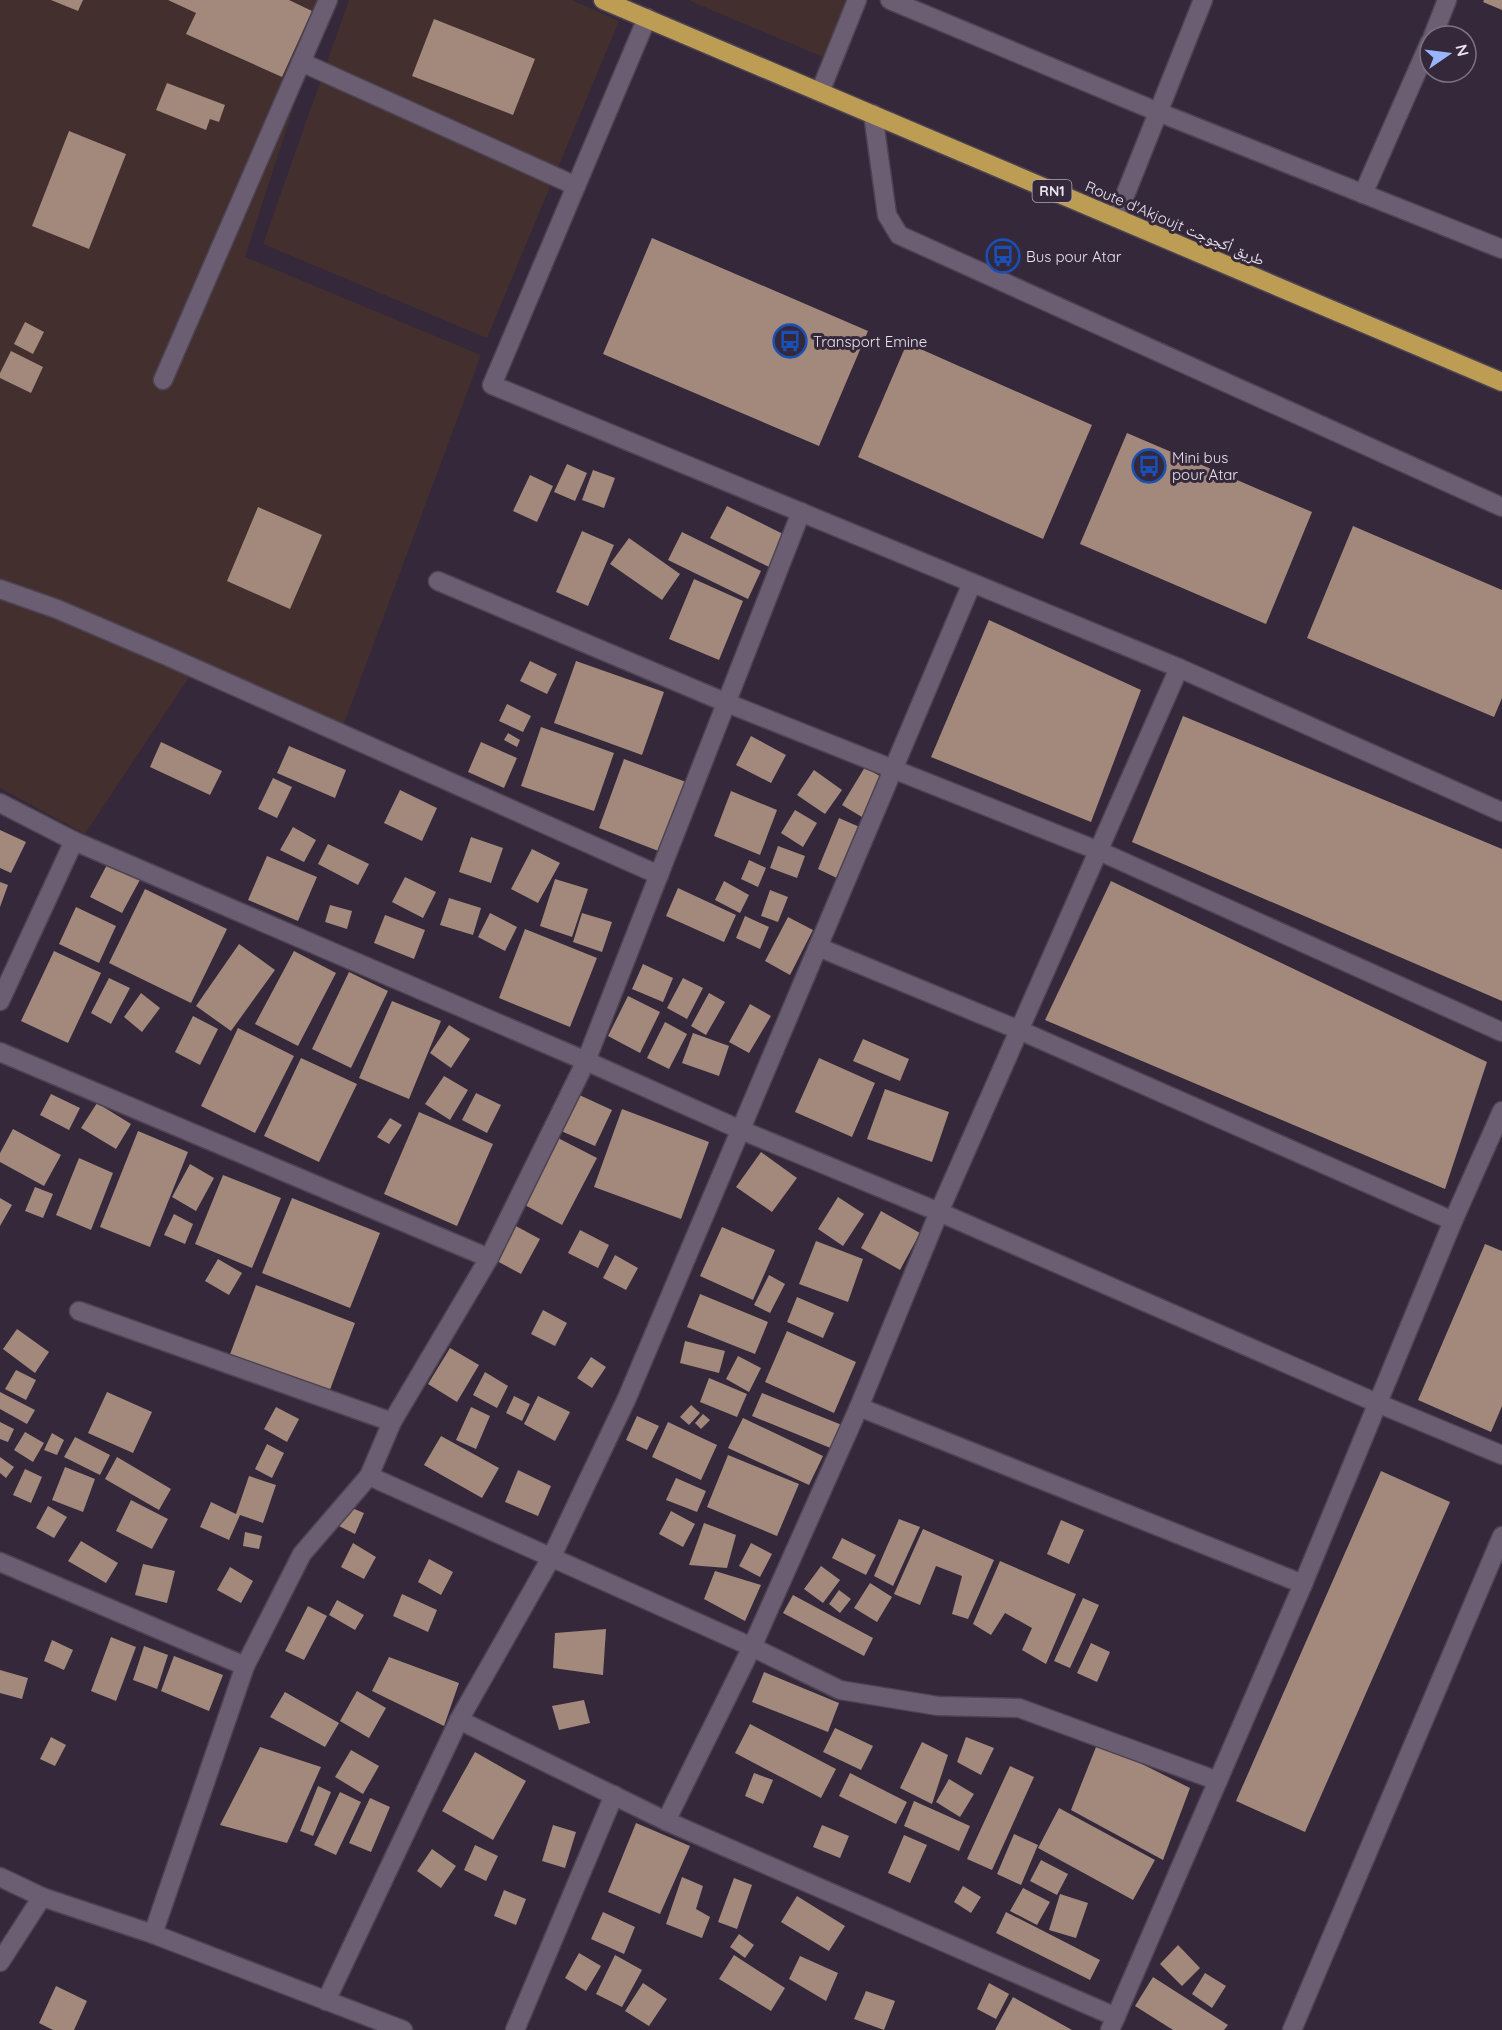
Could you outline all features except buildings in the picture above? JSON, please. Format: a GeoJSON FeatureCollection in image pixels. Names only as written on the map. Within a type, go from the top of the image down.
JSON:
{"type":"FeatureCollection","features":[{"type":"Feature","properties":{"kind":"highway","name":"Route d'Akjoujt طريق أكجوجت"},"geometry":{"type":"LineString","coordinates":[[603,0],[1502,382]]}},
{"type":"Feature","properties":{"kind":"street"},"geometry":{"type":"LineString","coordinates":[[163,380],[328,0]]}},
{"type":"Feature","properties":{"kind":"street"},"geometry":{"type":"LineString","coordinates":[[820,92],[857,0]]}},
{"type":"Feature","properties":{"kind":"street"},"geometry":{"type":"LineString","coordinates":[[890,0],[1158,112],[1502,249]]}},
{"type":"Feature","properties":{"kind":"street"},"geometry":{"type":"LineString","coordinates":[[1116,218],[1203,0]]}},
{"type":"Feature","properties":{"kind":"street"},"geometry":{"type":"LineString","coordinates":[[1438,24],[1447,0]]}},
{"type":"Feature","properties":{"kind":"street"},"geometry":{"type":"LineString","coordinates":[[647,18],[492,385],[1179,668],[1502,812]]}},
{"type":"Feature","properties":{"kind":"street"},"geometry":{"type":"LineString","coordinates":[[301,62],[576,186]]}},
{"type":"Feature","properties":{"kind":"street"},"geometry":{"type":"LineString","coordinates":[[1363,194],[1418,69]]}},
{"type":"Feature","properties":{"kind":"street"},"geometry":{"type":"LineString","coordinates":[[873,114],[887,215],[899,235],[1502,507]]}},
{"type":"Feature","properties":{"kind":"street"},"geometry":{"type":"LineString","coordinates":[[153,1934],[245,1666],[302,1554],[369,1476],[392,1422],[489,1258],[586,1061],[801,512]]}},
{"type":"Feature","properties":{"kind":"street"},"geometry":{"type":"LineString","coordinates":[[438,581],[727,703],[1098,851],[1502,1032]]}},
{"type":"Feature","properties":{"kind":"street"},"geometry":{"type":"LineString","coordinates":[[326,2001],[459,1720],[551,1558],[627,1398],[972,583]]}},
{"type":"Feature","properties":{"kind":"street"},"geometry":{"type":"LineString","coordinates":[[0,589],[57,609],[167,656],[659,875]]}},
{"type":"Feature","properties":{"kind":"street"},"geometry":{"type":"LineString","coordinates":[[666,1821],[752,1647],[860,1407],[939,1212],[1179,668]]}},
{"type":"Feature","properties":{"kind":"street"},"geometry":{"type":"LineString","coordinates":[[0,803],[74,842],[1502,1455]]}},
{"type":"Feature","properties":{"kind":"street"},"geometry":{"type":"LineString","coordinates":[[0,1001],[74,842]]}},
{"type":"Feature","properties":{"kind":"street"},"geometry":{"type":"LineString","coordinates":[[818,947],[1019,1030],[1453,1221]]}},
{"type":"Feature","properties":{"kind":"street"},"geometry":{"type":"LineString","coordinates":[[0,1052],[489,1258]]}},
{"type":"Feature","properties":{"kind":"street"},"geometry":{"type":"LineString","coordinates":[[459,1720],[666,1821],[1113,2024],[1303,1584],[1453,1221],[1502,1111]]}},
{"type":"Feature","properties":{"kind":"street"},"geometry":{"type":"LineString","coordinates":[[79,1311],[392,1422]]}},
{"type":"Feature","properties":{"kind":"street"},"geometry":{"type":"LineString","coordinates":[[860,1407],[1303,1584]]}},
{"type":"Feature","properties":{"kind":"street"},"geometry":{"type":"LineString","coordinates":[[369,1476],[752,1647],[840,1690],[938,1706],[1020,1708],[1218,1781]]}},
{"type":"Feature","properties":{"kind":"street"},"geometry":{"type":"LineString","coordinates":[[1292,2030],[1502,1536]]}},
{"type":"Feature","properties":{"kind":"street"},"geometry":{"type":"LineString","coordinates":[[0,1562],[245,1666]]}},
{"type":"Feature","properties":{"kind":"street"},"geometry":{"type":"LineString","coordinates":[[515,2030],[614,1795]]}},
{"type":"Feature","properties":{"kind":"street"},"geometry":{"type":"LineString","coordinates":[[0,1878],[42,1897],[153,1934],[403,2030]]}},
{"type":"Feature","properties":{"kind":"street"},"geometry":{"type":"LineString","coordinates":[[0,1962],[42,1897]]}},
{"type":"Feature","properties":{"kind":"shaded area"},"geometry":{"type":"Polygon","coordinates":[[[0,0],[328,0],[245,257],[481,355],[339,737],[194,670],[85,834],[0,788],[0,0]]]}},
{"type":"Feature","properties":{"kind":"shaded area"},"geometry":{"type":"Polygon","coordinates":[[[349,0],[572,0],[619,21],[487,338],[263,244],[349,0]]]}},
{"type":"Feature","properties":{"kind":"shaded area"},"geometry":{"type":"Polygon","coordinates":[[[688,0],[849,0],[825,58],[688,0]]]}},
{"type":"Feature","properties":{"kind":"place","name":"Bus pour Atar"},"geometry":{"type":"Point","coordinates":[1003,256]}},
{"type":"Feature","properties":{"kind":"place","name":"Transport Emine"},"geometry":{"type":"Point","coordinates":[790,341]}},
{"type":"Feature","properties":{"kind":"place","name":"Mini bus pour Atar"},"geometry":{"type":"Point","coordinates":[1149,466]}}]}
